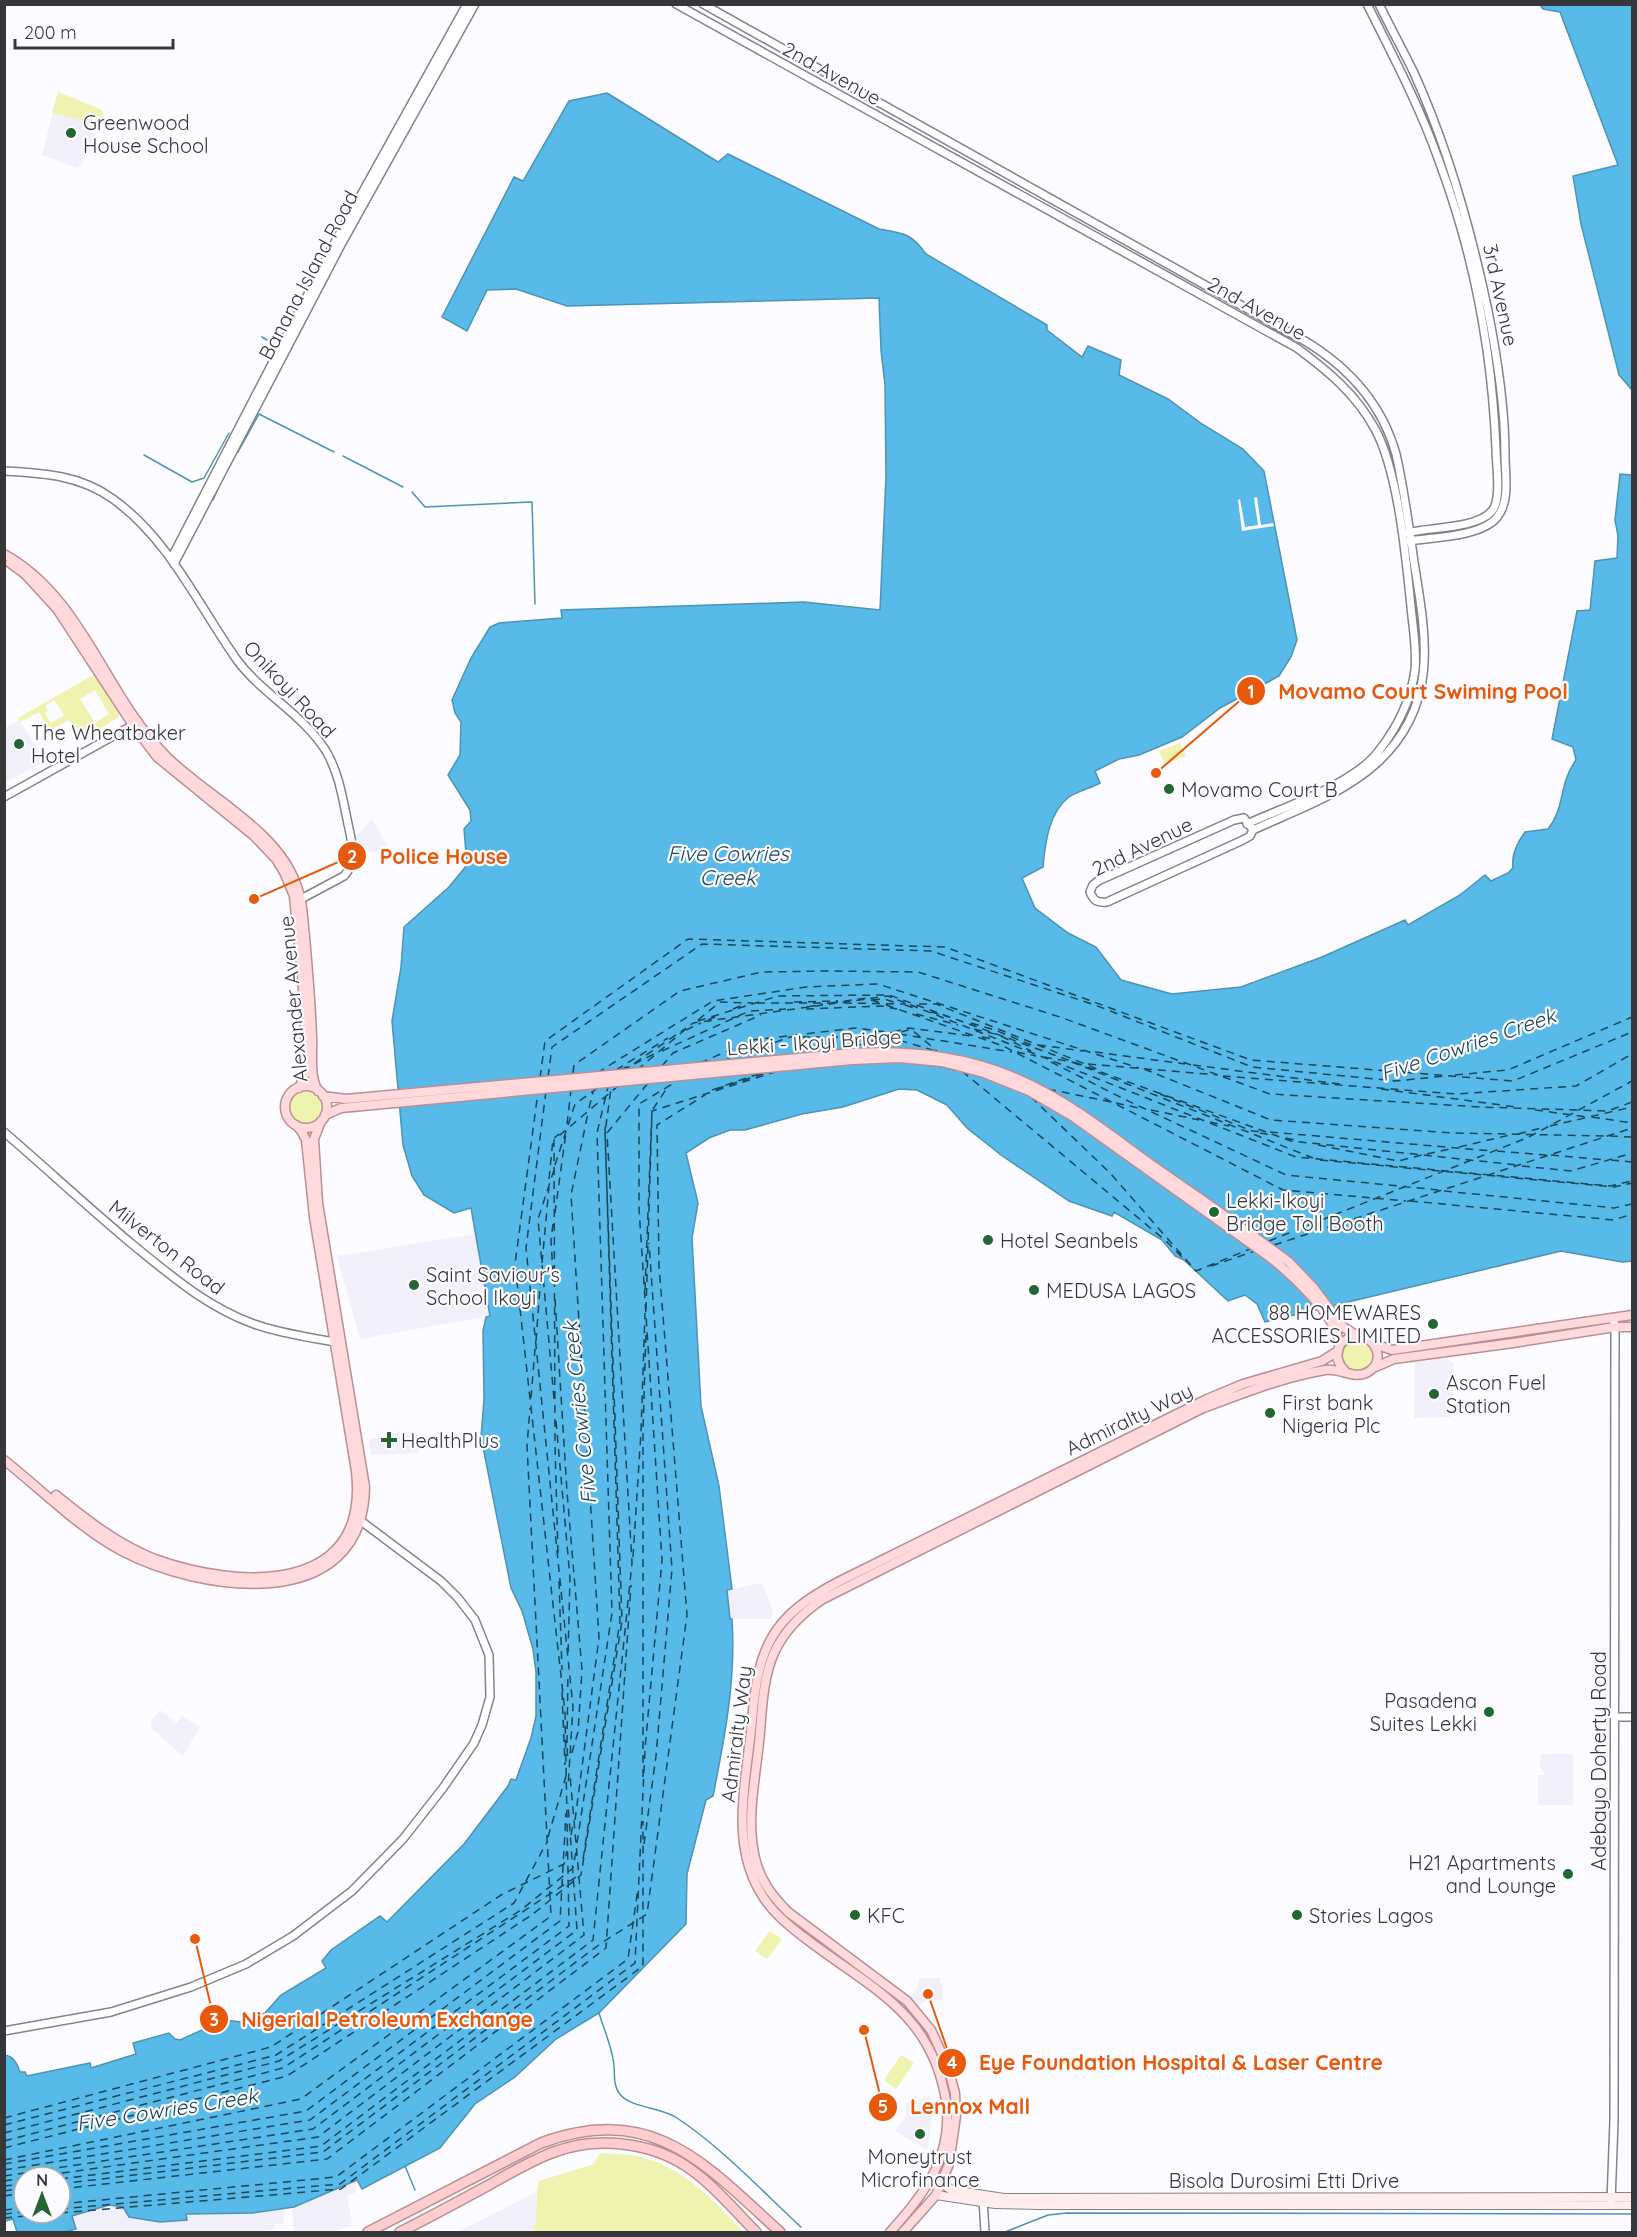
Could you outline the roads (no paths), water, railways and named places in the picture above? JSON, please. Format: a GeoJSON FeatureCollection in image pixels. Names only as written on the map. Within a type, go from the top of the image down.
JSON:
{"type":"FeatureCollection","features":[{"type":"Feature","properties":{"kind":"highway"},"geometry":{"type":"LineString","coordinates":[[368,2232],[542,2143],[572,2134],[602,2131],[649,2136],[690,2154],[712,2170],[780,2232]]}},
{"type":"Feature","properties":{"kind":"highway"},"geometry":{"type":"LineString","coordinates":[[400,2232],[545,2156],[570,2147],[600,2143],[643,2148],[686,2166],[712,2188],[756,2232]]}},
{"type":"Feature","properties":{"kind":"main road","name":"Alexander Avenue"},"geometry":{"type":"LineString","coordinates":[[4,554],[29,571],[57,598],[145,732],[158,748],[272,844],[288,865],[301,899],[310,1000],[313,1073],[320,1093]]}},
{"type":"Feature","properties":{"kind":"main road","name":"Alexander Avenue"},"geometry":{"type":"LineString","coordinates":[[4,560],[25,574],[57,609],[149,748],[165,765],[267,848],[284,872],[290,884],[297,916],[306,1038],[306,1072],[299,1088]]}},
{"type":"Feature","properties":{"kind":"main road","name":"Lekki - Ikoyi Bridge"},"geometry":{"type":"LineString","coordinates":[[346,1103],[879,1058],[920,1059],[964,1066],[1029,1091],[1072,1116],[1284,1268],[1337,1325]]}},
{"type":"Feature","properties":{"kind":"main road"},"geometry":{"type":"LineString","coordinates":[[346,1103],[309,1087],[299,1088],[289,1095],[285,1106],[288,1117],[302,1131],[306,1140],[310,1193],[334,1342],[350,1408]]}},
{"type":"Feature","properties":{"kind":"main road"},"geometry":{"type":"LineString","coordinates":[[4,1460],[110,1544],[147,1562],[197,1577],[267,1584],[299,1579],[323,1567],[336,1557],[352,1539],[365,1487],[350,1408],[318,1203],[314,1138],[326,1105],[320,1093]]}},
{"type":"Feature","properties":{"kind":"main road"},"geometry":{"type":"LineString","coordinates":[[296,1125],[307,1128],[346,1103]]}},
{"type":"Feature","properties":{"kind":"main road"},"geometry":{"type":"LineString","coordinates":[[1337,1325],[1392,1350],[1632,1315]]}},
{"type":"Feature","properties":{"kind":"main road"},"geometry":{"type":"LineString","coordinates":[[1337,1325],[1339,1362],[1351,1374],[1363,1374],[1394,1359],[1615,1327],[1632,1327]]}},
{"type":"Feature","properties":{"kind":"main road"},"geometry":{"type":"LineString","coordinates":[[1338,1348],[1346,1338],[1356,1335]]}},
{"type":"Feature","properties":{"kind":"main road"},"geometry":{"type":"LineString","coordinates":[[1373,1368],[1378,1356],[1375,1344]]}},
{"type":"Feature","properties":{"kind":"main road","name":"Admiralty Way"},"geometry":{"type":"LineString","coordinates":[[890,2232],[918,2201],[938,2166],[946,2130],[945,2098],[936,2061],[913,2023],[891,2000],[787,1924],[767,1903],[750,1871],[742,1829],[743,1808],[756,1683],[770,1640],[795,1608],[840,1581],[1207,1399],[1243,1384],[1322,1361],[1338,1348]]}},
{"type":"Feature","properties":{"kind":"main road","name":"Admiralty Way"},"geometry":{"type":"LineString","coordinates":[[903,2232],[936,2195],[944,2177],[952,2148],[956,2103],[948,2067],[931,2030],[917,2011],[898,1993],[788,1912],[765,1884],[755,1860],[752,1840],[752,1809],[765,1686],[776,1649],[795,1622],[823,1599],[1201,1410],[1240,1394],[1314,1372],[1334,1369],[1346,1371]]}},
{"type":"Feature","properties":{"kind":"main road"},"geometry":{"type":"LineString","coordinates":[[4,1453],[109,1536],[155,1558],[198,1570],[250,1577],[271,1577],[296,1573],[326,1558],[358,1521]]}},
{"type":"Feature","properties":{"kind":"main road","name":"Bisola Durosimi Etti Drive"},"geometry":{"type":"LineString","coordinates":[[944,2177],[947,2187],[952,2190],[983,2199],[1611,2201],[1632,2197]]}},
{"type":"Feature","properties":{"kind":"main road"},"geometry":{"type":"LineString","coordinates":[[936,2195],[983,2199]]}},
{"type":"Feature","properties":{"kind":"main road"},"geometry":{"type":"LineString","coordinates":[[1611,2201],[1632,2205]]}},
{"type":"Feature","properties":{"kind":"street","name":"Banana Island Road"},"geometry":{"type":"LineString","coordinates":[[172,562],[336,240],[467,4]]}},
{"type":"Feature","properties":{"kind":"street","name":"Banana Island Road"},"geometry":{"type":"LineString","coordinates":[[172,562],[348,233],[475,4]]}},
{"type":"Feature","properties":{"kind":"street","name":"2nd Avenue"},"geometry":{"type":"LineString","coordinates":[[676,4],[1246,320],[1310,358],[1345,386],[1375,429],[1388,463],[1401,534],[1416,653],[1410,691],[1402,715],[1377,754],[1355,772],[1250,827]]}},
{"type":"Feature","properties":{"kind":"street","name":"2nd Avenue"},"geometry":{"type":"LineString","coordinates":[[704,4],[1322,351],[1348,372],[1369,396],[1390,434],[1401,478],[1426,644],[1422,682],[1412,714],[1400,735],[1379,762],[1350,784],[1250,827]]}},
{"type":"Feature","properties":{"kind":"street","name":"3rd Avenue"},"geometry":{"type":"LineString","coordinates":[[1367,4],[1424,121],[1458,222],[1486,345],[1495,431],[1497,505],[1486,518],[1401,534]]}},
{"type":"Feature","properties":{"kind":"street","name":"3rd Avenue"},"geometry":{"type":"LineString","coordinates":[[1379,4],[1414,73],[1449,160],[1475,249],[1494,341],[1505,430],[1504,506],[1495,521],[1473,531],[1402,542]]}},
{"type":"Feature","properties":{"kind":"street","name":"Onikoyi Road"},"geometry":{"type":"LineString","coordinates":[[4,471],[58,475],[92,487],[130,512],[172,562],[242,666],[309,730],[326,751],[332,762],[351,834],[353,855],[348,872],[339,881],[301,899]]}},
{"type":"Feature","properties":{"kind":"street"},"geometry":{"type":"LineString","coordinates":[[4,797],[133,725]]}},
{"type":"Feature","properties":{"kind":"street","name":"2nd Avenue"},"geometry":{"type":"LineString","coordinates":[[1244,818],[1250,827],[1250,836],[1243,840],[1107,902],[1099,903],[1093,900],[1090,892],[1098,881],[1233,820],[1244,818]]}},
{"type":"Feature","properties":{"kind":"street","name":"Milverton Road"},"geometry":{"type":"LineString","coordinates":[[4,1132],[116,1230],[193,1293],[254,1324],[334,1342]]}},
{"type":"Feature","properties":{"kind":"street","name":"Adebayo Doherty Road"},"geometry":{"type":"LineString","coordinates":[[1611,2201],[1614,2121],[1615,1327],[1613,1317]]}},
{"type":"Feature","properties":{"kind":"street"},"geometry":{"type":"LineString","coordinates":[[4,2031],[111,2012],[191,1987],[246,1964],[293,1936],[352,1892],[403,1839],[474,1743],[486,1713],[491,1680],[487,1648],[475,1620],[441,1581],[358,1521]]}},
{"type":"Feature","properties":{"kind":"street"},"geometry":{"type":"LineString","coordinates":[[1614,1717],[1632,1717]]}},
{"type":"Feature","properties":{"kind":"street"},"geometry":{"type":"LineString","coordinates":[[983,2199],[985,2232]]}},
{"type":"Feature","properties":{"kind":"water"},"geometry":{"type":"Polygon","coordinates":[[[1540,5],[1632,5],[1632,390],[1619,375],[1581,224],[1573,176],[1618,165],[1560,12],[1543,9],[1540,5]]]}},
{"type":"Feature","properties":{"kind":"water","name":"Five Cowries Creek"},"geometry":{"type":"Polygon","coordinates":[[[607,93],[718,162],[728,154],[879,229],[906,235],[916,242],[926,254],[1047,325],[1047,330],[1082,357],[1088,346],[1121,360],[1119,375],[1168,399],[1202,424],[1243,449],[1264,471],[1297,640],[1291,657],[1279,676],[1220,708],[1182,737],[1139,755],[1119,759],[1095,771],[1100,783],[1069,797],[1057,811],[1049,829],[1043,867],[1022,878],[1035,908],[1068,933],[1096,947],[1121,980],[1172,994],[1241,987],[1322,957],[1405,920],[1408,925],[1460,895],[1485,875],[1491,881],[1508,873],[1513,868],[1515,849],[1525,832],[1548,829],[1560,804],[1570,769],[1576,760],[1573,747],[1552,739],[1577,611],[1590,610],[1595,561],[1617,558],[1618,536],[1615,520],[1620,474],[1632,475],[1632,1261],[1622,1262],[1561,1251],[1265,1322],[1257,1304],[1245,1295],[1228,1301],[1184,1260],[1175,1256],[1162,1240],[1114,1212],[1112,1216],[1069,1201],[1001,1155],[967,1128],[947,1105],[917,1090],[899,1089],[843,1107],[802,1114],[745,1130],[730,1130],[709,1138],[686,1153],[698,1203],[692,1238],[701,1406],[719,1486],[732,1589],[727,1590],[733,1642],[731,1686],[713,1796],[706,1800],[687,1874],[686,1924],[599,2013],[556,2039],[515,2077],[475,2104],[440,2148],[362,2189],[357,2180],[294,2207],[252,2213],[186,2214],[187,2220],[160,2222],[129,2217],[123,2207],[109,2205],[72,2216],[72,2165],[12,2165],[12,2219],[5,2221],[5,2055],[13,2059],[20,2072],[25,2072],[27,2076],[90,2063],[91,2068],[136,2054],[133,2043],[169,2033],[175,2039],[180,2040],[224,2020],[242,2022],[265,2013],[281,1995],[326,1968],[322,1961],[331,1950],[380,1916],[387,1922],[464,1844],[511,1779],[516,1780],[531,1738],[536,1716],[536,1672],[533,1649],[522,1611],[511,1588],[481,1437],[484,1399],[483,1331],[486,1317],[490,1316],[471,1208],[454,1213],[424,1195],[412,1176],[403,1145],[392,1021],[401,967],[404,927],[449,887],[467,865],[464,829],[471,821],[470,810],[448,775],[460,755],[461,722],[455,713],[452,700],[471,658],[490,627],[499,623],[562,618],[561,610],[804,602],[880,610],[886,477],[885,385],[879,298],[567,306],[516,289],[487,290],[467,331],[442,317],[514,177],[523,181],[569,101],[607,93]]]}},
{"type":"Feature","properties":{"kind":"water","name":"Five Cowries Creek"},"geometry":{"type":"Polygon","coordinates":[[[72,2216],[76,2229],[64,2232],[17,2232],[15,2225],[72,2225],[72,2216]]]}},
{"type":"Feature","properties":{"kind":"waterway"},"geometry":{"type":"LineString","coordinates":[[262,337],[267,340]]}},
{"type":"Feature","properties":{"kind":"waterway"},"geometry":{"type":"LineString","coordinates":[[268,362],[276,346],[272,344]]}},
{"type":"Feature","properties":{"kind":"waterway"},"geometry":{"type":"LineString","coordinates":[[238,452],[259,414],[334,452]]}},
{"type":"Feature","properties":{"kind":"waterway"},"geometry":{"type":"LineString","coordinates":[[144,455],[192,482],[204,478],[229,433]]}},
{"type":"Feature","properties":{"kind":"waterway"},"geometry":{"type":"LineString","coordinates":[[343,456],[403,487]]}},
{"type":"Feature","properties":{"kind":"waterway"},"geometry":{"type":"LineString","coordinates":[[213,500],[219,486]]}},
{"type":"Feature","properties":{"kind":"waterway"},"geometry":{"type":"LineString","coordinates":[[412,492],[425,507],[532,502],[535,604]]}},
{"type":"Feature","properties":{"kind":"waterway"},"geometry":{"type":"LineString","coordinates":[[599,2013],[612,2053],[615,2083],[619,2093],[630,2102],[677,2118],[725,2156],[801,2227]]}},
{"type":"Feature","properties":{"kind":"waterway"},"geometry":{"type":"LineString","coordinates":[[405,2166],[415,2190]]}},
{"type":"Feature","properties":{"kind":"waterway"},"geometry":{"type":"LineString","coordinates":[[1005,2232],[1048,2215],[1067,2213],[1632,2214]]}},
{"type":"Feature","properties":{"kind":"place","name":"Greenwood House School"},"geometry":{"type":"Point","coordinates":[71,133]}},
{"type":"Feature","properties":{"kind":"place","name":"The Wheatbaker Hotel"},"geometry":{"type":"Point","coordinates":[19,744]}},
{"type":"Feature","properties":{"kind":"place","name":"Movamo Court Swiming Pool"},"geometry":{"type":"Point","coordinates":[1156,773]}},
{"type":"Feature","properties":{"kind":"place","name":"Movamo Court B"},"geometry":{"type":"Point","coordinates":[1169,789]}},
{"type":"Feature","properties":{"kind":"place","name":"Police House"},"geometry":{"type":"Point","coordinates":[254,899]}},
{"type":"Feature","properties":{"kind":"place","name":"Lekki-Ikoyi Bridge Toll Booth"},"geometry":{"type":"Point","coordinates":[1214,1212]}},
{"type":"Feature","properties":{"kind":"place","name":"Hotel Seanbels"},"geometry":{"type":"Point","coordinates":[988,1240]}},
{"type":"Feature","properties":{"kind":"place","name":"Saint Saviour's School Ikoyi"},"geometry":{"type":"Point","coordinates":[414,1285]}},
{"type":"Feature","properties":{"kind":"place","name":"MEDUSA LAGOS"},"geometry":{"type":"Point","coordinates":[1034,1290]}},
{"type":"Feature","properties":{"kind":"place","name":"88 HOMEWARES ACCESSORIES LIMITED"},"geometry":{"type":"Point","coordinates":[1433,1324]}},
{"type":"Feature","properties":{"kind":"place","name":"Ascon Fuel Station"},"geometry":{"type":"Point","coordinates":[1434,1394]}},
{"type":"Feature","properties":{"kind":"place","name":"First bank Nigeria Plc"},"geometry":{"type":"Point","coordinates":[1270,1413]}},
{"type":"Feature","properties":{"kind":"place","name":"HealthPlus"},"geometry":{"type":"Point","coordinates":[389,1440]}},
{"type":"Feature","properties":{"kind":"place","name":"Pasadena Suites Lekki"},"geometry":{"type":"Point","coordinates":[1489,1712]}},
{"type":"Feature","properties":{"kind":"place","name":"H21 Apartments and Lounge"},"geometry":{"type":"Point","coordinates":[1568,1874]}},
{"type":"Feature","properties":{"kind":"place","name":"KFC"},"geometry":{"type":"Point","coordinates":[855,1915]}},
{"type":"Feature","properties":{"kind":"place","name":"Stories Lagos"},"geometry":{"type":"Point","coordinates":[1297,1915]}},
{"type":"Feature","properties":{"kind":"place","name":"Nigerial Petroleum Exchange"},"geometry":{"type":"Point","coordinates":[195,1939]}},
{"type":"Feature","properties":{"kind":"place","name":"Eye Foundation Hospital & Laser Centre"},"geometry":{"type":"Point","coordinates":[928,1994]}},
{"type":"Feature","properties":{"kind":"place","name":"Lennox Mall"},"geometry":{"type":"Point","coordinates":[864,2030]}},
{"type":"Feature","properties":{"kind":"place","name":"Moneytrust Microfinance"},"geometry":{"type":"Point","coordinates":[920,2134]}}]}
